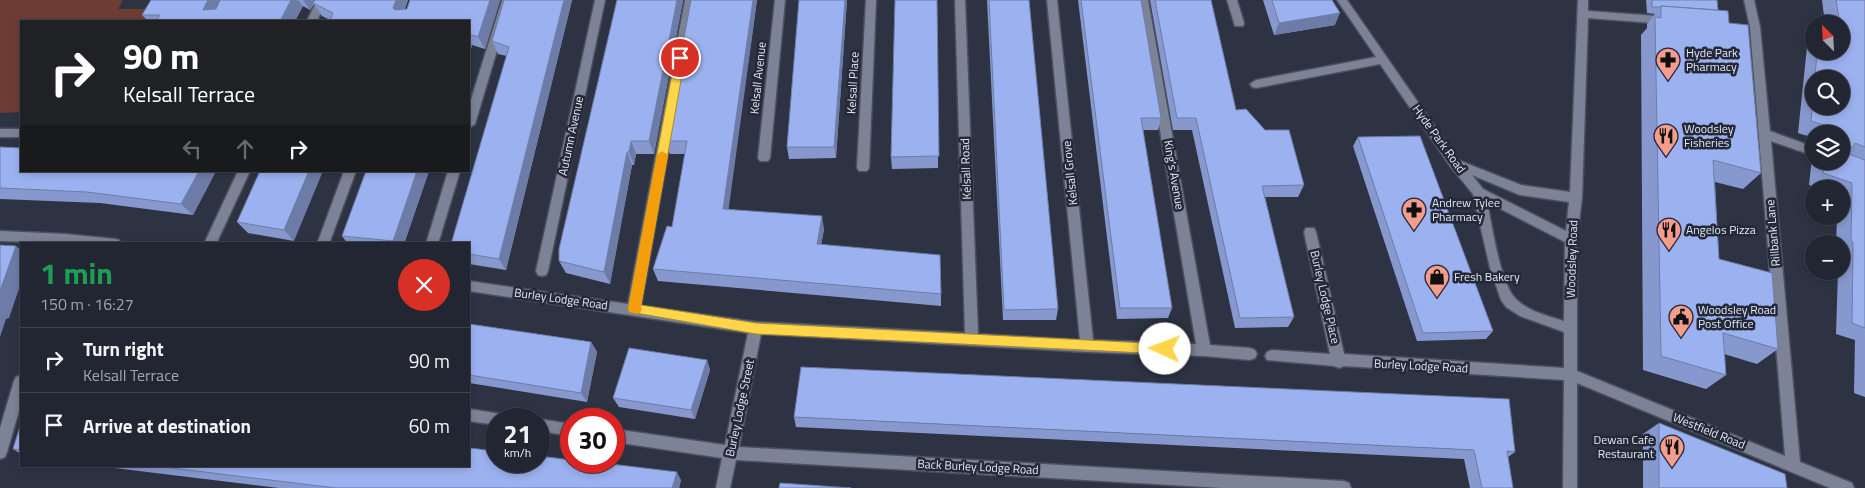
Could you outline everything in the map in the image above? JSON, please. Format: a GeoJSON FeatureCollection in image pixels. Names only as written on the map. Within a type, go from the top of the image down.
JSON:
{"type":"FeatureCollection","features":[{"type":"Feature","properties":{"kind":"street"},"geometry":{"type":"LineString","coordinates":[[312,20],[322,0]]}},
{"type":"Feature","properties":{"kind":"street"},"geometry":{"type":"LineString","coordinates":[[470,121],[507,0]]}},
{"type":"Feature","properties":{"kind":"street","name":"Autumn Avenue"},"geometry":{"type":"LineString","coordinates":[[542,271],[600,0]]}},
{"type":"Feature","properties":{"kind":"street"},"geometry":{"type":"LineString","coordinates":[[634,309],[690,0]]}},
{"type":"Feature","properties":{"kind":"street","name":"Kelsall Avenue"},"geometry":{"type":"LineString","coordinates":[[764,158],[780,0]]}},
{"type":"Feature","properties":{"kind":"street","name":"Kelsall Place"},"geometry":{"type":"LineString","coordinates":[[863,168],[871,0]]}},
{"type":"Feature","properties":{"kind":"street","name":"Kelsall Road"},"geometry":{"type":"LineString","coordinates":[[960,0],[972,338]]}},
{"type":"Feature","properties":{"kind":"street","name":"Kelsall Grove"},"geometry":{"type":"LineString","coordinates":[[1052,0],[1087,346]]}},
{"type":"Feature","properties":{"kind":"street","name":"King's Avenue"},"geometry":{"type":"LineString","coordinates":[[1143,0],[1204,350]]}},
{"type":"Feature","properties":{"kind":"street"},"geometry":{"type":"LineString","coordinates":[[1232,0],[1239,23]]}},
{"type":"Feature","properties":{"kind":"street","name":"Hyde Park Road"},"geometry":{"type":"LineString","coordinates":[[1342,0],[1454,163],[1478,192],[1571,239]]}},
{"type":"Feature","properties":{"kind":"street","name":"Woodsley Road"},"geometry":{"type":"LineString","coordinates":[[1570,488],[1571,239],[1576,198],[1583,0]]}},
{"type":"Feature","properties":{"kind":"street","name":"Rillbank Lane"},"geometry":{"type":"LineString","coordinates":[[1749,0],[1750,27],[1764,134],[1793,466]]}},
{"type":"Feature","properties":{"kind":"street"},"geometry":{"type":"LineString","coordinates":[[1582,14],[1678,21]]}},
{"type":"Feature","properties":{"kind":"street"},"geometry":{"type":"LineString","coordinates":[[1256,84],[1383,60]]}},
{"type":"Feature","properties":{"kind":"street"},"geometry":{"type":"LineString","coordinates":[[0,133],[20,133]]}},
{"type":"Feature","properties":{"kind":"street"},"geometry":{"type":"LineString","coordinates":[[1764,134],[1805,149]]}},
{"type":"Feature","properties":{"kind":"street"},"geometry":{"type":"LineString","coordinates":[[1454,163],[1520,190],[1576,198]]}},
{"type":"Feature","properties":{"kind":"street"},"geometry":{"type":"LineString","coordinates":[[211,242],[244,172]]}},
{"type":"Feature","properties":{"kind":"street"},"geometry":{"type":"LineString","coordinates":[[324,242],[350,172]]}},
{"type":"Feature","properties":{"kind":"street"},"geometry":{"type":"LineString","coordinates":[[433,242],[454,172]]}},
{"type":"Feature","properties":{"kind":"street"},"geometry":{"type":"LineString","coordinates":[[1478,192],[1501,286],[1509,302],[1528,314],[1571,329]]}},
{"type":"Feature","properties":{"kind":"street","name":"Burley Lodge Place"},"geometry":{"type":"LineString","coordinates":[[1310,232],[1340,362]]}},
{"type":"Feature","properties":{"kind":"street"},"geometry":{"type":"LineString","coordinates":[[0,236],[81,242]]}},
{"type":"Feature","properties":{"kind":"street","name":"Burley Lodge Road"},"geometry":{"type":"LineString","coordinates":[[470,286],[756,328],[972,338],[1087,346],[1204,350],[1250,354]]}},
{"type":"Feature","properties":{"kind":"street","name":"Burley Lodge Street"},"geometry":{"type":"LineString","coordinates":[[723,488],[756,328]]}},
{"type":"Feature","properties":{"kind":"street","name":"Burley Lodge Road"},"geometry":{"type":"LineString","coordinates":[[1272,356],[1340,362],[1570,374]]}},
{"type":"Feature","properties":{"kind":"street","name":"Westfield Road"},"geometry":{"type":"LineString","coordinates":[[1570,374],[1848,488]]}},
{"type":"Feature","properties":{"kind":"street"},"geometry":{"type":"LineString","coordinates":[[1,448],[20,384]]}},
{"type":"Feature","properties":{"kind":"street"},"geometry":{"type":"LineString","coordinates":[[470,415],[485,417]]}},
{"type":"Feature","properties":{"kind":"street","name":"Back Burley Lodge Road"},"geometry":{"type":"LineString","coordinates":[[625,438],[730,453],[1344,488]]}},
{"type":"Feature","properties":{"kind":"street"},"geometry":{"type":"LineString","coordinates":[[1778,478],[1779,460]]}},
{"type":"Feature","properties":{"kind":"shaded area"},"geometry":{"type":"Polygon","coordinates":[[[0,0],[123,0],[118,9],[155,9],[149,20],[20,20],[20,112],[0,113],[0,0]]]}},
{"type":"Feature","properties":{"kind":"building"},"geometry":{"type":"Polygon","coordinates":[[[151,0],[208,0],[203,10],[216,9],[220,0],[291,0],[281,20],[157,20],[160,15],[142,15],[151,0]]]}},
{"type":"Feature","properties":{"kind":"building"},"geometry":{"type":"Polygon","coordinates":[[[315,0],[396,0],[393,8],[395,10],[407,9],[410,0],[490,0],[478,37],[470,34],[470,20],[330,20],[333,13],[313,3],[315,0]]]}},
{"type":"Feature","properties":{"kind":"building"},"geometry":{"type":"Polygon","coordinates":[[[504,0],[564,0],[499,259],[470,254],[470,242],[452,242],[509,47],[492,41],[504,0]]]}},
{"type":"Feature","properties":{"kind":"building"},"geometry":{"type":"Polygon","coordinates":[[[617,0],[677,0],[649,141],[631,141],[629,152],[627,152],[604,272],[559,261],[559,249],[617,0]]]}},
{"type":"Feature","properties":{"kind":"building"},"geometry":{"type":"Polygon","coordinates":[[[691,0],[753,0],[723,209],[822,216],[817,244],[940,255],[941,294],[653,269],[667,226],[672,227],[687,141],[665,141],[691,0]]]}},
{"type":"Feature","properties":{"kind":"building"},"geometry":{"type":"Polygon","coordinates":[[[799,0],[845,0],[834,147],[787,147],[799,0]]]}},
{"type":"Feature","properties":{"kind":"building"},"geometry":{"type":"Polygon","coordinates":[[[895,0],[937,0],[939,156],[891,157],[895,0]]]}},
{"type":"Feature","properties":{"kind":"building"},"geometry":{"type":"Polygon","coordinates":[[[989,0],[1029,0],[1058,309],[1004,310],[989,0]]]}},
{"type":"Feature","properties":{"kind":"building"},"geometry":{"type":"Polygon","coordinates":[[[1081,0],[1141,0],[1161,118],[1141,118],[1172,308],[1120,308],[1081,0]]]}},
{"type":"Feature","properties":{"kind":"building"},"geometry":{"type":"Polygon","coordinates":[[[1155,0],[1211,0],[1236,110],[1246,109],[1265,130],[1289,130],[1304,185],[1262,186],[1294,317],[1240,318],[1196,118],[1177,118],[1155,0]]]}},
{"type":"Feature","properties":{"kind":"building"},"geometry":{"type":"Polygon","coordinates":[[[1272,0],[1332,0],[1340,13],[1279,23],[1272,0]]]}},
{"type":"Feature","properties":{"kind":"building"},"geometry":{"type":"Polygon","coordinates":[[[1652,0],[1717,0],[1718,10],[1652,7],[1652,0]]]}},
{"type":"Feature","properties":{"kind":"building"},"geometry":{"type":"Polygon","coordinates":[[[1836,0],[1865,0],[1865,147],[1855,143],[1850,148],[1850,125],[1824,125],[1811,121],[1812,115],[1850,115],[1850,70],[1816,70],[1816,60],[1850,60],[1850,15],[1838,15],[1836,0]]]}},
{"type":"Feature","properties":{"kind":"building"},"geometry":{"type":"Polygon","coordinates":[[[1661,6],[1728,11],[1729,23],[1748,25],[1761,173],[1713,160],[1719,259],[1772,273],[1778,349],[1723,333],[1726,375],[1661,356],[1655,17],[1661,18],[1661,6]]]}},
{"type":"Feature","properties":{"kind":"building"},"geometry":{"type":"Polygon","coordinates":[[[1420,136],[1493,331],[1423,333],[1358,137],[1420,136]]]}},
{"type":"Feature","properties":{"kind":"building"},"geometry":{"type":"Polygon","coordinates":[[[0,147],[20,148],[20,172],[198,172],[181,204],[87,192],[0,188],[0,147]]]}},
{"type":"Feature","properties":{"kind":"building"},"geometry":{"type":"Polygon","coordinates":[[[1850,154],[1865,160],[1865,328],[1852,323],[1852,183],[1850,180],[1843,180],[1823,173],[1823,170],[1850,170],[1850,154]]]}},
{"type":"Feature","properties":{"kind":"building"},"geometry":{"type":"Polygon","coordinates":[[[260,172],[309,172],[284,230],[237,222],[260,172]]]}},
{"type":"Feature","properties":{"kind":"building"},"geometry":{"type":"Polygon","coordinates":[[[366,172],[417,172],[393,241],[342,236],[366,172]]]}},
{"type":"Feature","properties":{"kind":"building"},"geometry":{"type":"Polygon","coordinates":[[[0,245],[16,246],[0,291],[0,245]]]}},
{"type":"Feature","properties":{"kind":"building"},"geometry":{"type":"Polygon","coordinates":[[[470,324],[591,342],[581,393],[470,375],[470,324]]]}},
{"type":"Feature","properties":{"kind":"building"},"geometry":{"type":"Polygon","coordinates":[[[629,348],[707,360],[691,410],[613,398],[629,348]]]}},
{"type":"Feature","properties":{"kind":"building"},"geometry":{"type":"Polygon","coordinates":[[[801,367],[1509,399],[1515,452],[1507,451],[1513,488],[1482,488],[1474,450],[794,417],[801,367]]]}},
{"type":"Feature","properties":{"kind":"building"},"geometry":{"type":"Polygon","coordinates":[[[1659,423],[1785,474],[1787,488],[1659,488],[1659,423]]]}},
{"type":"Feature","properties":{"kind":"building"},"geometry":{"type":"Polygon","coordinates":[[[20,426],[20,450],[13,449],[20,426]]]}},
{"type":"Feature","properties":{"kind":"building"},"geometry":{"type":"Polygon","coordinates":[[[470,448],[485,450],[485,473],[550,473],[550,457],[560,459],[560,473],[625,473],[625,466],[677,472],[672,488],[336,488],[163,467],[470,467],[470,448]]]}},
{"type":"Feature","properties":{"kind":"building"},"geometry":{"type":"Polygon","coordinates":[[[780,483],[851,488],[779,488],[780,483]]]}},
{"type":"Feature","properties":{"kind":"slow traffic"},"geometry":{"type":"LineString","coordinates":[[636,309],[634,309],[662,155]]}},
{"type":"Feature","properties":{"kind":"place","name":"Hyde Park Pharmacy"},"geometry":{"type":"Point","coordinates":[1668,81]}},
{"type":"Feature","properties":{"kind":"place","name":"Woodsley Fisheries"},"geometry":{"type":"Point","coordinates":[1666,157]}},
{"type":"Feature","properties":{"kind":"place","name":"Andrew Tylee Pharmacy"},"geometry":{"type":"Point","coordinates":[1414,231]}},
{"type":"Feature","properties":{"kind":"place","name":"Angelos Pizza"},"geometry":{"type":"Point","coordinates":[1669,251]}},
{"type":"Feature","properties":{"kind":"place","name":"Fresh Bakery"},"geometry":{"type":"Point","coordinates":[1437,298]}},
{"type":"Feature","properties":{"kind":"place","name":"Woodsley Road Post Office"},"geometry":{"type":"Point","coordinates":[1681,338]}},
{"type":"Feature","properties":{"kind":"place","name":"Dewan Cafe Restaurant"},"geometry":{"type":"Point","coordinates":[1672,468]}},
{"type":"Feature","properties":{"kind":"route"},"geometry":{"type":"LineString","coordinates":[[680,58],[634,309],[756,328],[1165,349]]}}]}
